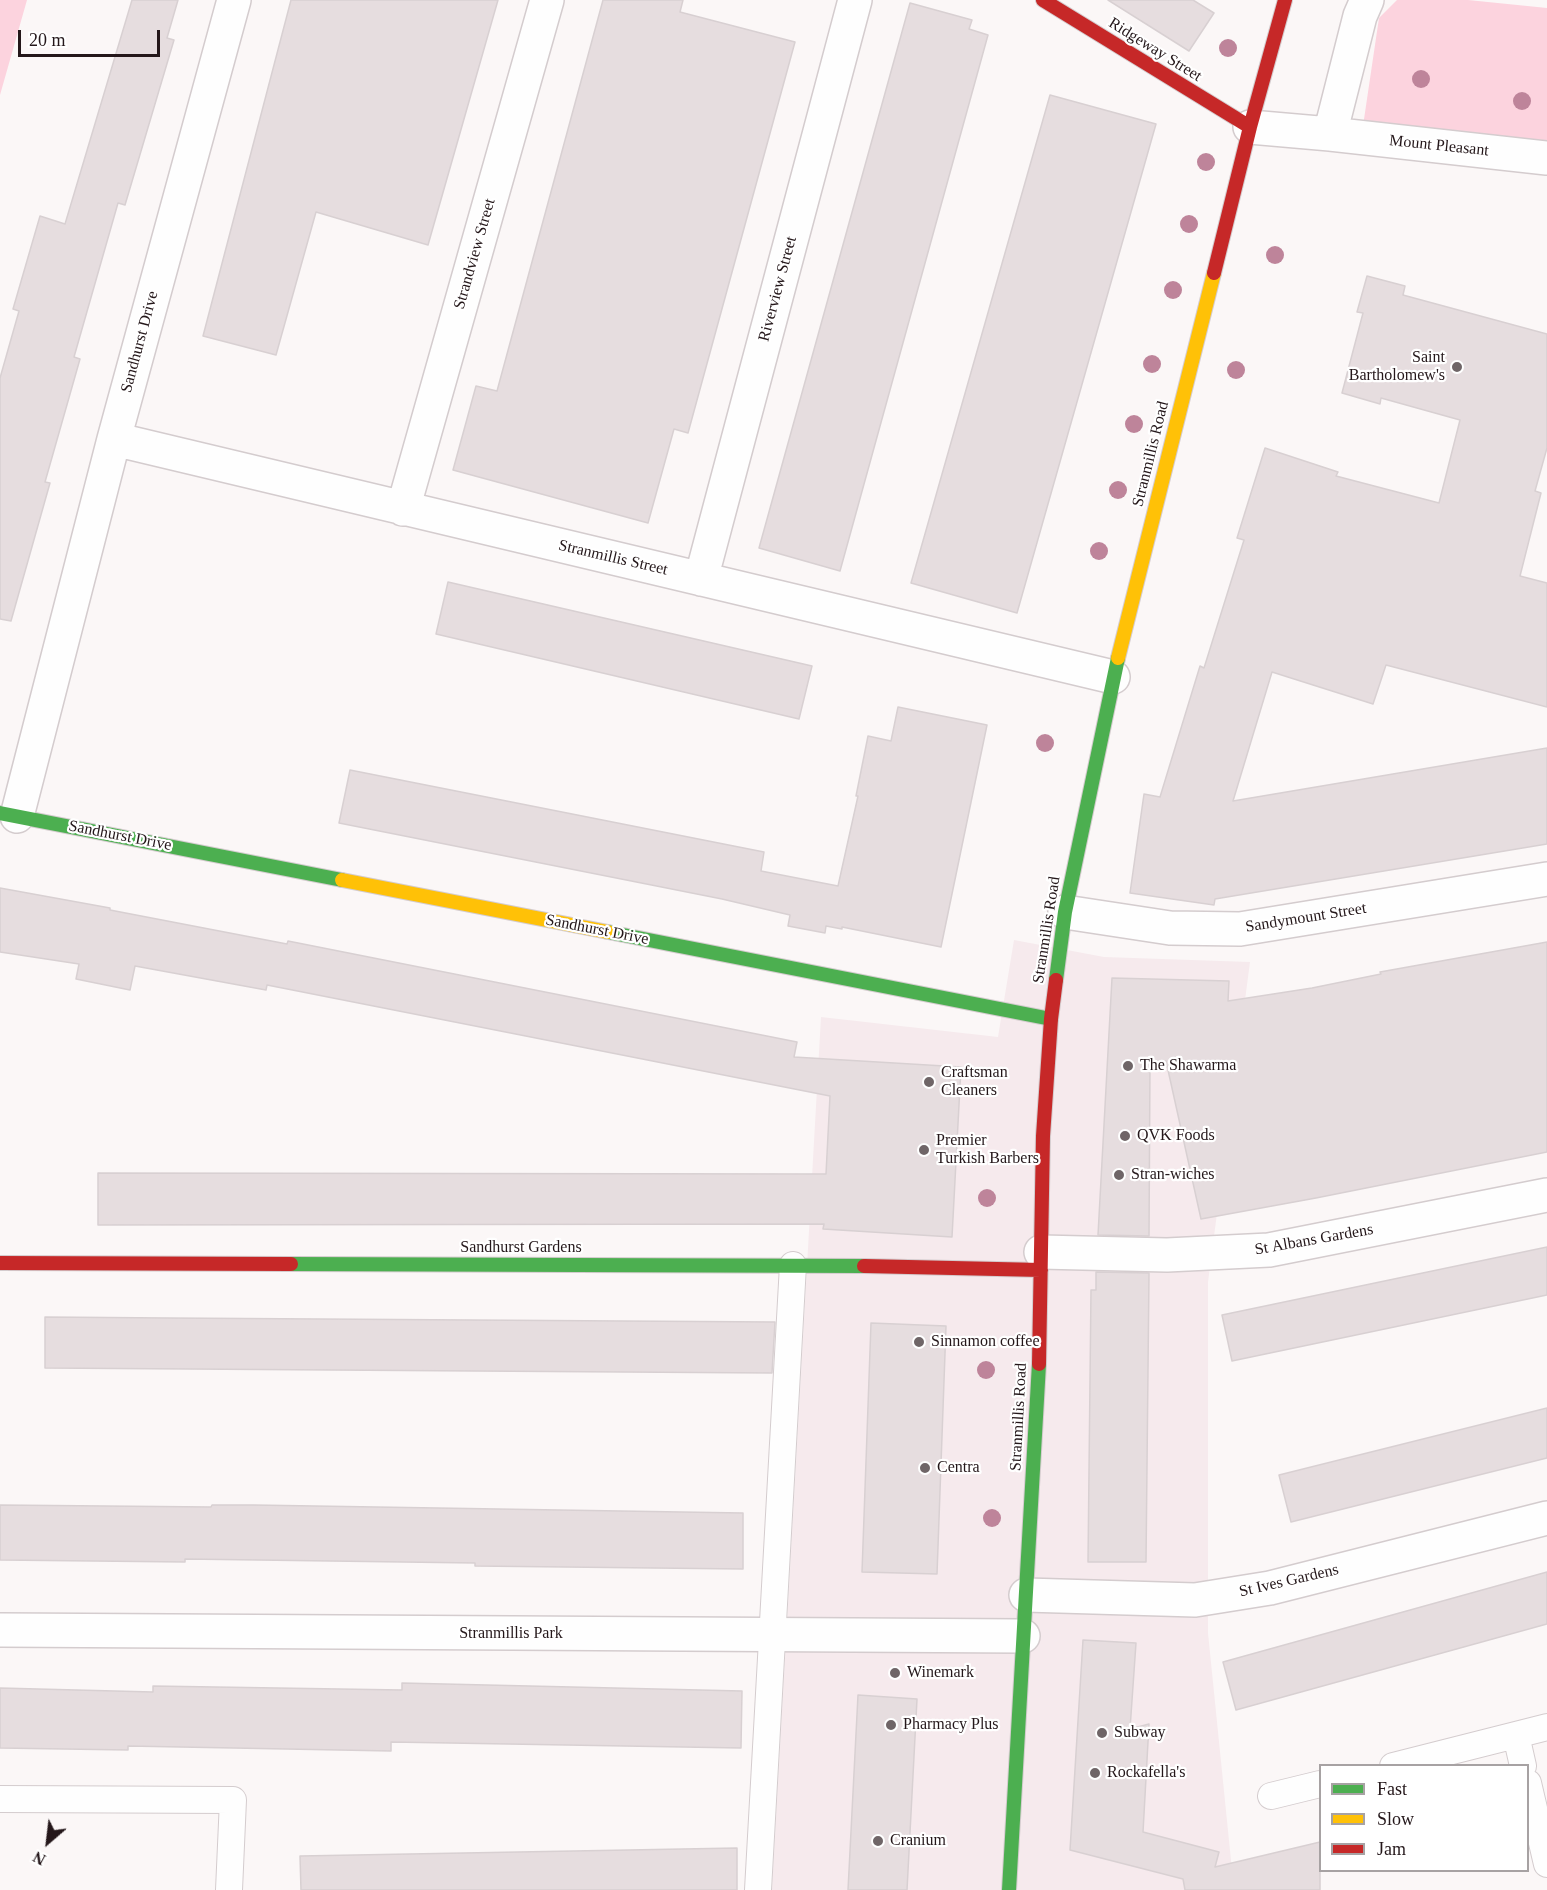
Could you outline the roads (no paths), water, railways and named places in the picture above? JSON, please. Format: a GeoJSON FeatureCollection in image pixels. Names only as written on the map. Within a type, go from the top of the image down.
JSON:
{"type":"FeatureCollection","features":[{"type":"Feature","properties":{"kind":"street","name":"Sandhurst Drive"},"geometry":{"type":"LineString","coordinates":[[234,0],[9,814],[1051,1019]]}},
{"type":"Feature","properties":{"kind":"street","name":"Strandview Street"},"geometry":{"type":"LineString","coordinates":[[404,509],[547,0]]}},
{"type":"Feature","properties":{"kind":"street","name":"Riverview Street"},"geometry":{"type":"LineString","coordinates":[[701,579],[855,0]]}},
{"type":"Feature","properties":{"kind":"street","name":"Ridgeway Street"},"geometry":{"type":"LineString","coordinates":[[1043,0],[1250,128]]}},
{"type":"Feature","properties":{"kind":"street","name":"Stranmillis Road"},"geometry":{"type":"LineString","coordinates":[[1009,1890],[1040,1339],[1043,1136],[1051,1019],[1065,912],[1113,677],[1250,128],[1285,0]]}},
{"type":"Feature","properties":{"kind":"street"},"geometry":{"type":"LineString","coordinates":[[1330,134],[1366,0]]}},
{"type":"Feature","properties":{"kind":"street","name":"Mount Pleasant"},"geometry":{"type":"LineString","coordinates":[[1250,128],[1330,134],[1547,158]]}},
{"type":"Feature","properties":{"kind":"street","name":"Stranmillis Street"},"geometry":{"type":"LineString","coordinates":[[114,439],[1113,677]]}},
{"type":"Feature","properties":{"kind":"street","name":"Sandymount Street"},"geometry":{"type":"LineString","coordinates":[[1065,912],[1170,928],[1240,929],[1547,879]]}},
{"type":"Feature","properties":{"kind":"street","name":"St Albans Gardens"},"geometry":{"type":"LineString","coordinates":[[1041,1261],[1269,1250],[1547,1195]]}},
{"type":"Feature","properties":{"kind":"street","name":"Sandhurst Gardens"},"geometry":{"type":"LineString","coordinates":[[0,1263],[793,1265],[1041,1261]]}},
{"type":"Feature","properties":{"kind":"street","name":"St Ives Gardens"},"geometry":{"type":"LineString","coordinates":[[1026,1595],[1195,1600],[1270,1588],[1547,1518]]}},
{"type":"Feature","properties":{"kind":"street","name":"Stranmillis Park"},"geometry":{"type":"LineString","coordinates":[[0,1630],[1023,1636]]}},
{"type":"Feature","properties":{"kind":"lane"},"geometry":{"type":"LineString","coordinates":[[758,1890],[793,1265]]}},
{"type":"Feature","properties":{"kind":"lane"},"geometry":{"type":"LineString","coordinates":[[1401,1764],[1547,1727]]}},
{"type":"Feature","properties":{"kind":"lane"},"geometry":{"type":"LineString","coordinates":[[1515,1734],[1522,1764]]}},
{"type":"Feature","properties":{"kind":"lane"},"geometry":{"type":"LineString","coordinates":[[1271,1796],[1319,1784]]}},
{"type":"Feature","properties":{"kind":"lane"},"geometry":{"type":"LineString","coordinates":[[1529,1791],[1547,1864]]}},
{"type":"Feature","properties":{"kind":"lane"},"geometry":{"type":"LineString","coordinates":[[0,1799],[233,1800],[229,1890]]}},
{"type":"Feature","properties":{"kind":"place","name":"Saint Bartholomew's"},"geometry":{"type":"Point","coordinates":[1457,367]}},
{"type":"Feature","properties":{"kind":"place","name":"The Shawarma"},"geometry":{"type":"Point","coordinates":[1128,1066]}},
{"type":"Feature","properties":{"kind":"place","name":"Craftsman Cleaners"},"geometry":{"type":"Point","coordinates":[929,1082]}},
{"type":"Feature","properties":{"kind":"place","name":"QVK Foods"},"geometry":{"type":"Point","coordinates":[1125,1136]}},
{"type":"Feature","properties":{"kind":"place","name":"Premier Turkish Barbers"},"geometry":{"type":"Point","coordinates":[924,1150]}},
{"type":"Feature","properties":{"kind":"place","name":"Stran-wiches"},"geometry":{"type":"Point","coordinates":[1119,1175]}},
{"type":"Feature","properties":{"kind":"place","name":"Sinnamon coffee"},"geometry":{"type":"Point","coordinates":[919,1342]}},
{"type":"Feature","properties":{"kind":"place","name":"Centra"},"geometry":{"type":"Point","coordinates":[925,1468]}},
{"type":"Feature","properties":{"kind":"place","name":"Winemark"},"geometry":{"type":"Point","coordinates":[895,1673]}},
{"type":"Feature","properties":{"kind":"place","name":"Pharmacy Plus"},"geometry":{"type":"Point","coordinates":[891,1725]}},
{"type":"Feature","properties":{"kind":"place","name":"Subway"},"geometry":{"type":"Point","coordinates":[1102,1733]}},
{"type":"Feature","properties":{"kind":"place","name":"Rockafella's"},"geometry":{"type":"Point","coordinates":[1095,1773]}},
{"type":"Feature","properties":{"kind":"place","name":"Cranium"},"geometry":{"type":"Point","coordinates":[878,1841]}}]}
